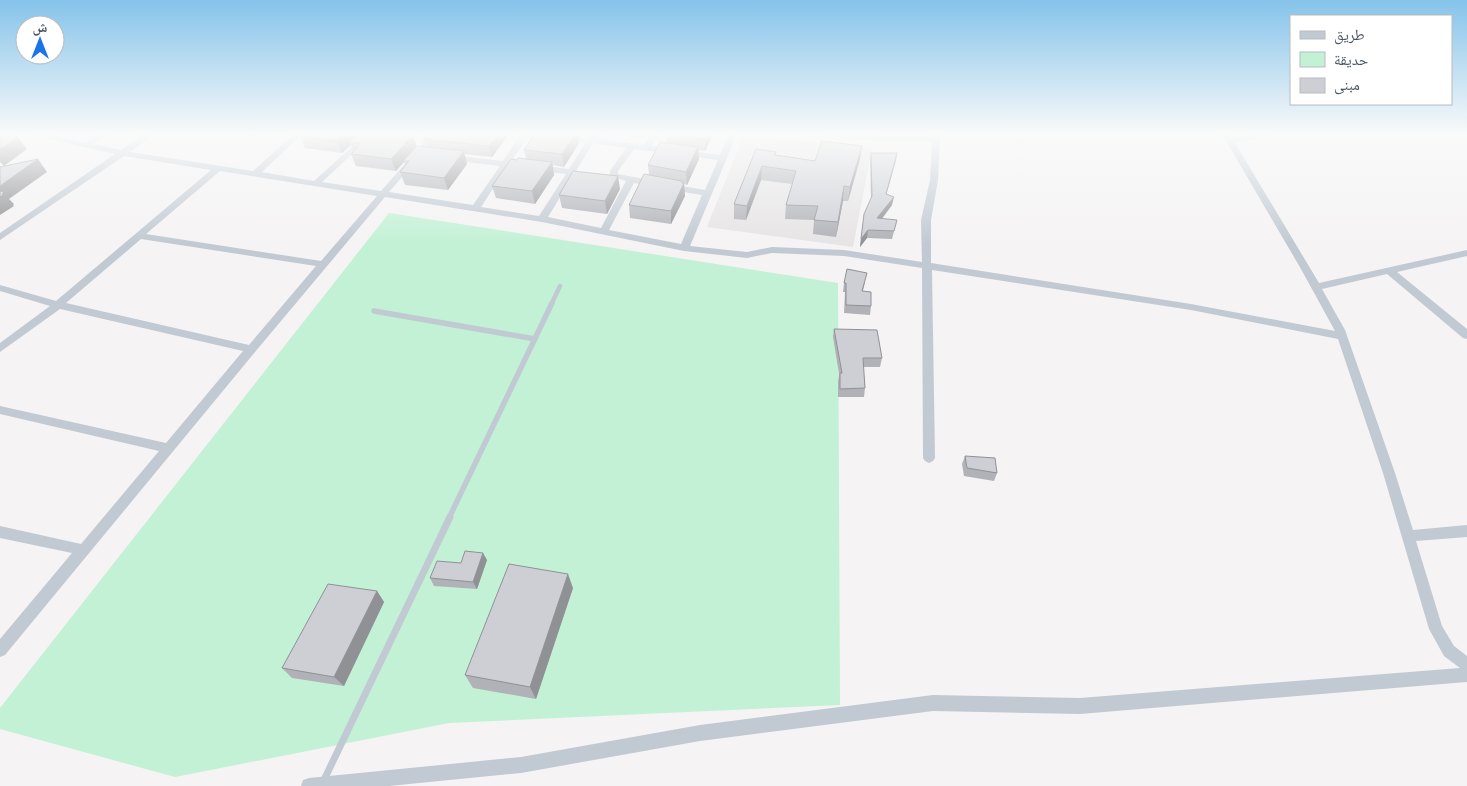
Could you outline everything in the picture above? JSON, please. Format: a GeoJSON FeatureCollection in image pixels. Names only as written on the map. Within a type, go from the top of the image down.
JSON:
{"type":"FeatureCollection","features":[{"type":"Feature","properties":{"kind":"street"},"geometry":{"type":"LineString","coordinates":[[0,237],[96,171]]}},
{"type":"Feature","properties":{"kind":"street"},"geometry":{"type":"LineString","coordinates":[[0,348],[58,305],[215,171]]}},
{"type":"Feature","properties":{"kind":"street"},"geometry":{"type":"LineString","coordinates":[[235,171],[542,219],[684,248],[747,254],[772,250],[830,251],[1191,307],[1342,336]]}},
{"type":"Feature","properties":{"kind":"street"},"geometry":{"type":"LineString","coordinates":[[255,174],[259,171]]}},
{"type":"Feature","properties":{"kind":"street"},"geometry":{"type":"LineString","coordinates":[[315,184],[330,171]]}},
{"type":"Feature","properties":{"kind":"street"},"geometry":{"type":"LineString","coordinates":[[0,650],[402,171]]}},
{"type":"Feature","properties":{"kind":"street"},"geometry":{"type":"LineString","coordinates":[[475,209],[501,171]]}},
{"type":"Feature","properties":{"kind":"street"},"geometry":{"type":"LineString","coordinates":[[542,219],[571,172],[560,171]]}},
{"type":"Feature","properties":{"kind":"street"},"geometry":{"type":"LineString","coordinates":[[614,171],[614,176],[708,193]]}},
{"type":"Feature","properties":{"kind":"street"},"geometry":{"type":"LineString","coordinates":[[684,248],[718,171]]}},
{"type":"Feature","properties":{"kind":"street"},"geometry":{"type":"LineString","coordinates":[[929,458],[926,220],[934,171]]}},
{"type":"Feature","properties":{"kind":"street"},"geometry":{"type":"LineString","coordinates":[[1249,171],[1342,336],[1389,473],[1436,629],[1449,651],[1467,664]]}},
{"type":"Feature","properties":{"kind":"street"},"geometry":{"type":"LineString","coordinates":[[604,232],[631,180]]}},
{"type":"Feature","properties":{"kind":"street"},"geometry":{"type":"LineString","coordinates":[[139,236],[324,264]]}},
{"type":"Feature","properties":{"kind":"street"},"geometry":{"type":"LineString","coordinates":[[1316,287],[1467,253]]}},
{"type":"Feature","properties":{"kind":"street"},"geometry":{"type":"LineString","coordinates":[[1388,270],[1467,335]]}},
{"type":"Feature","properties":{"kind":"street"},"geometry":{"type":"LineString","coordinates":[[1,289],[58,305],[251,349]]}},
{"type":"Feature","properties":{"kind":"street"},"geometry":{"type":"LineString","coordinates":[[0,410],[169,448]]}},
{"type":"Feature","properties":{"kind":"street"},"geometry":{"type":"LineString","coordinates":[[1408,536],[1467,531]]}},
{"type":"Feature","properties":{"kind":"street"},"geometry":{"type":"LineString","coordinates":[[0,532],[83,550]]}},
{"type":"Feature","properties":{"kind":"street"},"geometry":{"type":"LineString","coordinates":[[316,785],[520,765],[700,733],[933,703],[1080,706],[1467,675]]}},
{"type":"Feature","properties":{"kind":"lane"},"geometry":{"type":"LineString","coordinates":[[316,785],[560,286]]}},
{"type":"Feature","properties":{"kind":"lane"},"geometry":{"type":"LineString","coordinates":[[374,311],[535,339]]}},
{"type":"Feature","properties":{"kind":"shaded area"},"geometry":{"type":"Polygon","coordinates":[[[729,171],[868,171],[853,247],[707,227],[729,171]]]}},
{"type":"Feature","properties":{"kind":"green space"},"geometry":{"type":"Polygon","coordinates":[[[389,213],[838,283],[840,705],[449,723],[175,777],[0,729],[0,708],[389,213]]]}},
{"type":"Feature","properties":{"kind":"building"},"geometry":{"type":"Polygon","coordinates":[[[0,171],[22,171],[0,186],[0,171]]]}},
{"type":"Feature","properties":{"kind":"building"},"geometry":{"type":"Polygon","coordinates":[[[401,171],[449,171],[444,178],[400,172],[401,171]]]}},
{"type":"Feature","properties":{"kind":"building"},"geometry":{"type":"Polygon","coordinates":[[[503,171],[546,171],[532,191],[492,186],[503,171]]]}},
{"type":"Feature","properties":{"kind":"building"},"geometry":{"type":"Polygon","coordinates":[[[573,171],[618,176],[605,201],[559,195],[573,171]]]}},
{"type":"Feature","properties":{"kind":"building"},"geometry":{"type":"Polygon","coordinates":[[[747,171],[760,171],[747,206],[734,204],[747,171]]]}},
{"type":"Feature","properties":{"kind":"building"},"geometry":{"type":"Polygon","coordinates":[[[794,171],[855,171],[850,187],[844,186],[838,222],[814,220],[818,206],[786,205],[796,171],[794,171]]]}},
{"type":"Feature","properties":{"kind":"building"},"geometry":{"type":"Polygon","coordinates":[[[871,171],[892,171],[886,194],[894,197],[877,218],[897,220],[894,231],[868,230],[861,239],[864,214],[872,196],[871,171]]]}},
{"type":"Feature","properties":{"kind":"building"},"geometry":{"type":"Polygon","coordinates":[[[644,174],[682,181],[684,183],[671,211],[629,205],[644,174]]]}},
{"type":"Feature","properties":{"kind":"building"},"geometry":{"type":"Polygon","coordinates":[[[847,269],[867,273],[862,291],[871,292],[871,306],[846,305],[846,283],[844,283],[847,269]]]}},
{"type":"Feature","properties":{"kind":"building"},"geometry":{"type":"Polygon","coordinates":[[[834,329],[877,330],[882,358],[863,358],[865,388],[840,389],[840,373],[842,373],[834,329]]]}},
{"type":"Feature","properties":{"kind":"building"},"geometry":{"type":"Polygon","coordinates":[[[965,456],[995,458],[997,473],[967,468],[965,456]]]}},
{"type":"Feature","properties":{"kind":"building"},"geometry":{"type":"Polygon","coordinates":[[[465,551],[483,553],[473,582],[430,578],[437,561],[461,563],[465,551]]]}},
{"type":"Feature","properties":{"kind":"building"},"geometry":{"type":"Polygon","coordinates":[[[509,564],[568,574],[530,687],[465,675],[509,564]]]}},
{"type":"Feature","properties":{"kind":"building"},"geometry":{"type":"Polygon","coordinates":[[[328,584],[377,591],[334,677],[282,668],[328,584]]]}}]}
